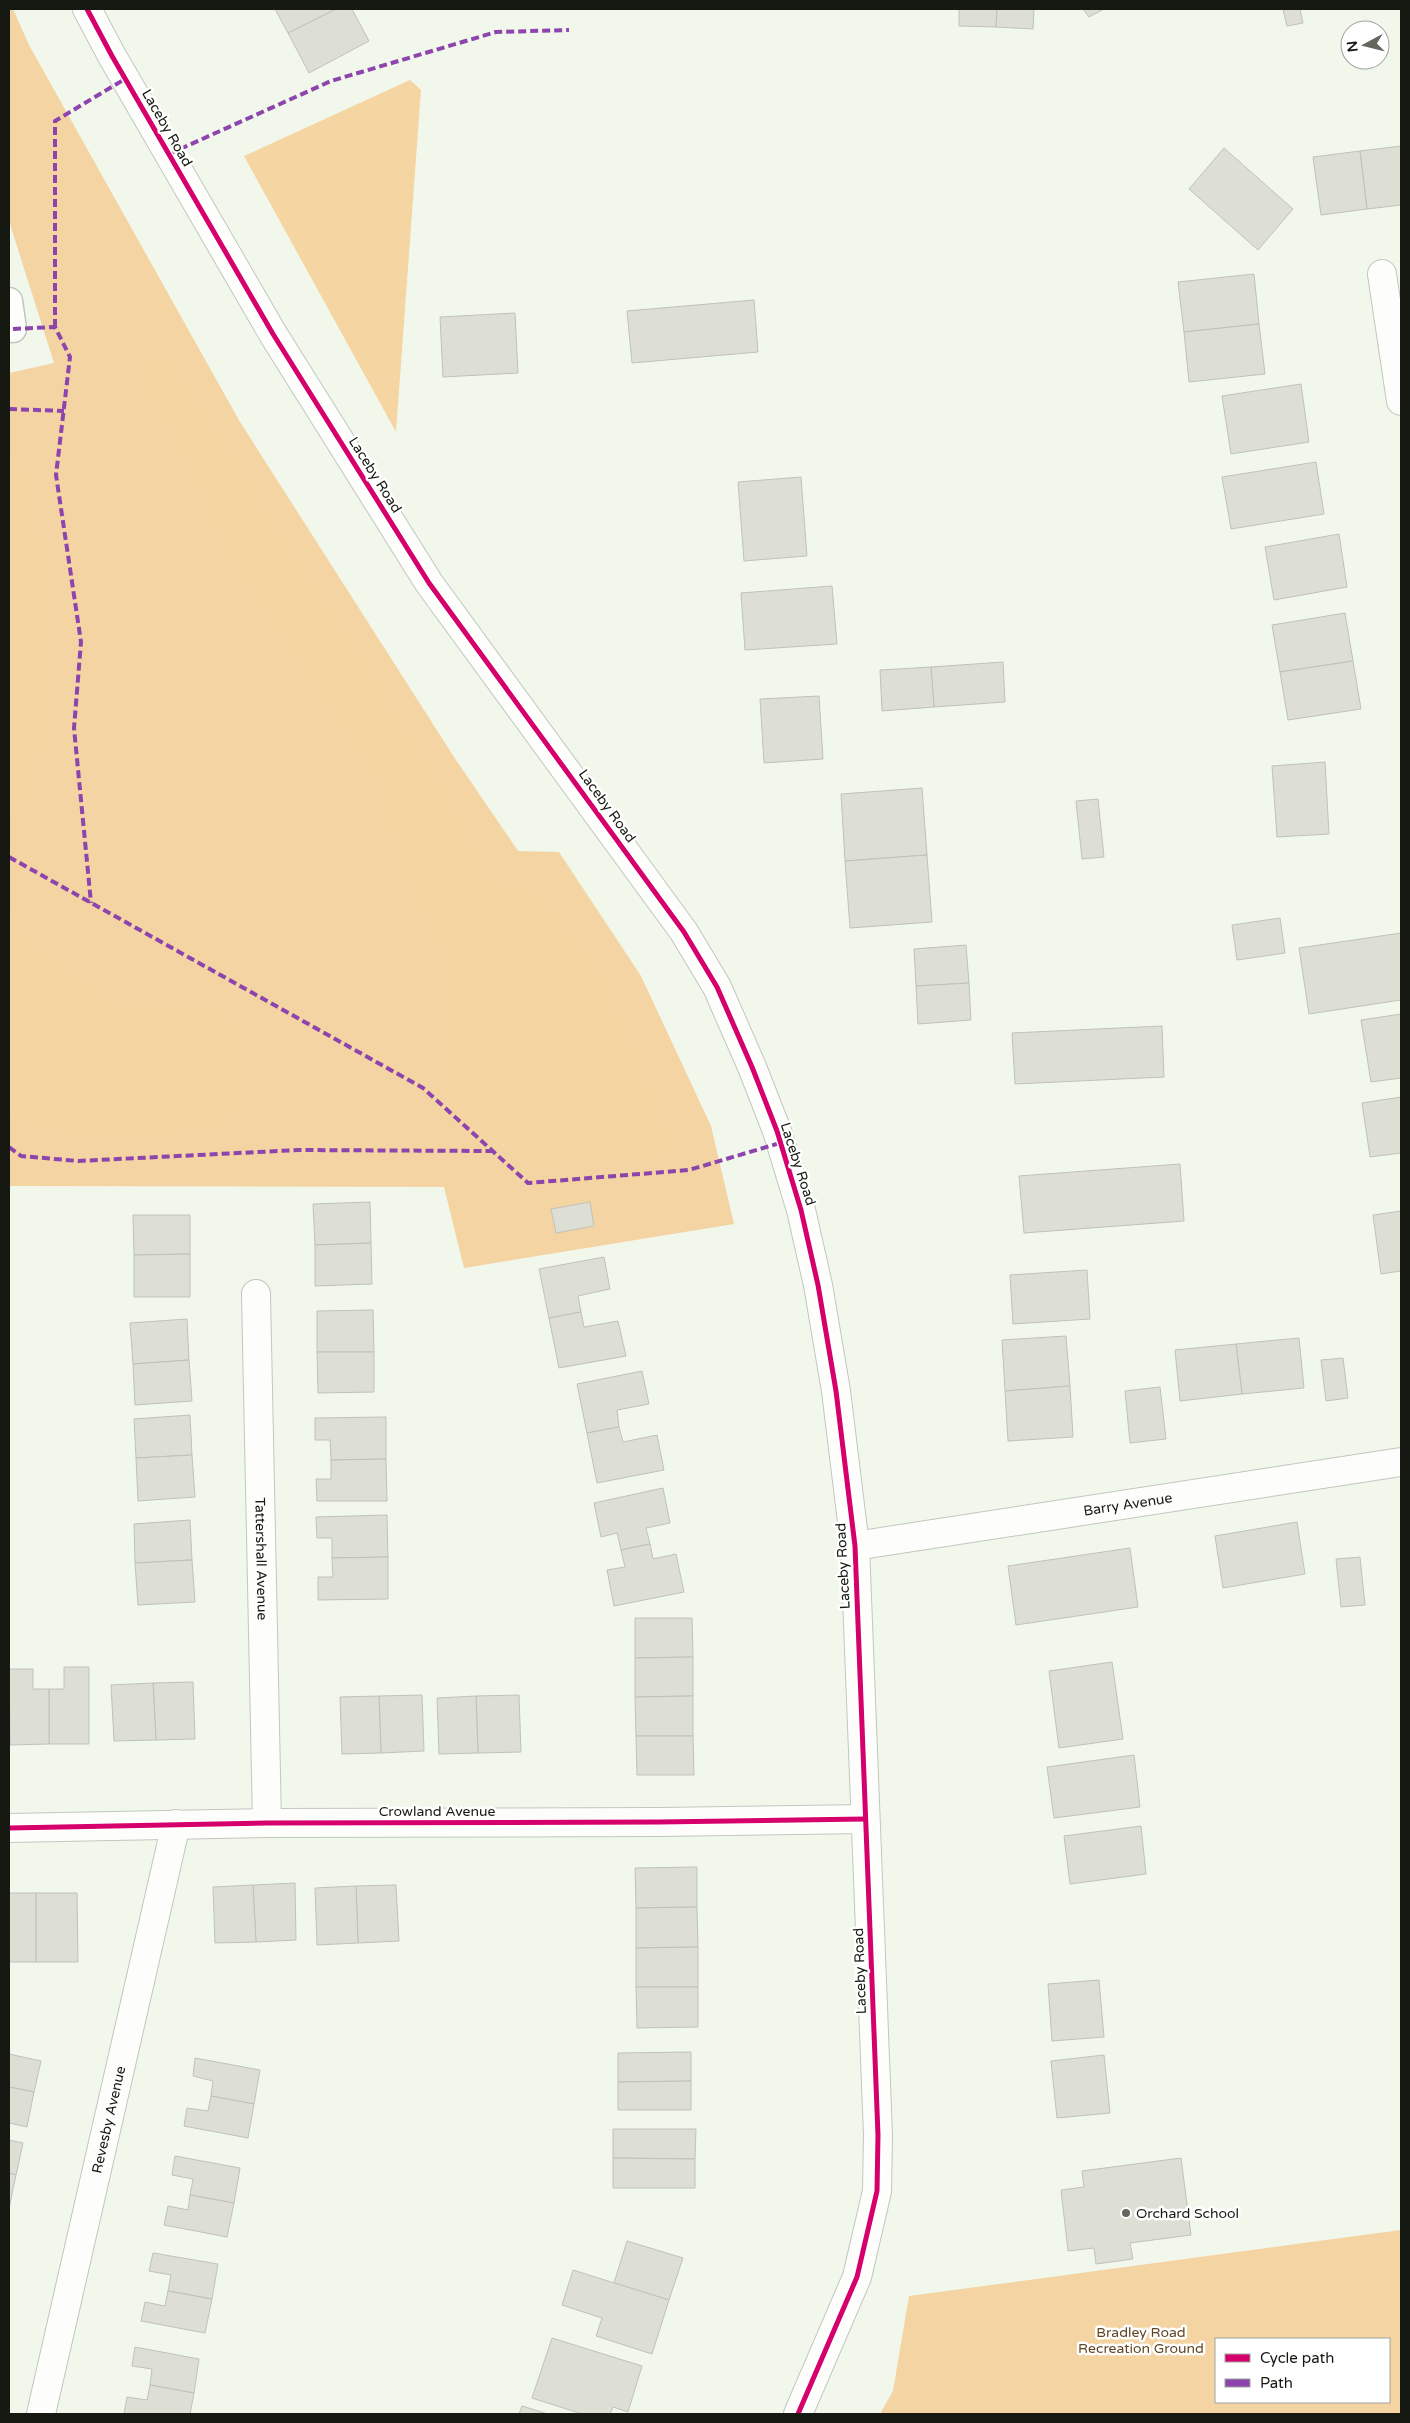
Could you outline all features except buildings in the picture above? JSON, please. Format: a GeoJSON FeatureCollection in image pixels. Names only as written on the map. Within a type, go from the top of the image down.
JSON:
{"type":"FeatureCollection","features":[{"type":"Feature","properties":{"kind":"main road","name":"Laceby Road"},"geometry":{"type":"LineString","coordinates":[[87,9],[112,56],[273,334],[429,583],[684,932],[717,987],[752,1067],[773,1122],[801,1210],[818,1284],[836,1391],[855,1546],[877,2115],[877,2191],[857,2277],[798,2414]]}},
{"type":"Feature","properties":{"kind":"main road"},"geometry":{"type":"LineString","coordinates":[[1382,274],[1401,401]]}},
{"type":"Feature","properties":{"kind":"main road","name":"Tattershall Avenue"},"geometry":{"type":"LineString","coordinates":[[256,1294],[267,1823]]}},
{"type":"Feature","properties":{"kind":"main road","name":"Barry Avenue"},"geometry":{"type":"LineString","coordinates":[[855,1546],[1401,1462]]}},
{"type":"Feature","properties":{"kind":"main road","name":"Crowland Avenue"},"geometry":{"type":"LineString","coordinates":[[9,1828],[267,1823],[659,1822],[865,1819]]}},
{"type":"Feature","properties":{"kind":"main road","name":"Revesby Avenue"},"geometry":{"type":"LineString","coordinates":[[41,2414],[176,1824]]}},
{"type":"Feature","properties":{"kind":"lane"},"geometry":{"type":"LineString","coordinates":[[9,301],[13,329]]}},
{"type":"Feature","properties":{"kind":"green space"},"geometry":{"type":"Polygon","coordinates":[[[9,9],[13,9],[29,45],[240,422],[454,757],[518,851],[559,852],[641,976],[711,1126],[734,1224],[464,1268],[444,1187],[9,1186],[9,373],[54,363],[9,221],[9,9]]]}},
{"type":"Feature","properties":{"kind":"green space","name":"Bradley Road Recreation Ground"},"geometry":{"type":"Polygon","coordinates":[[[1401,2230],[1401,2414],[880,2414],[893,2391],[909,2296],[1401,2230]]]}},
{"type":"Feature","properties":{"kind":"shaded area"},"geometry":{"type":"Polygon","coordinates":[[[410,80],[421,90],[396,432],[244,156],[410,80]]]}},
{"type":"Feature","properties":{"kind":"shaded area"},"geometry":{"type":"Polygon","coordinates":[[[168,358],[207,413],[446,787],[496,889],[544,891],[607,985],[681,1156],[527,1168],[448,1104],[438,1019],[439,948],[393,853],[374,782],[235,572],[197,491],[130,362],[168,358]]]}},
{"type":"Feature","properties":{"kind":"shaded area"},"geometry":{"type":"Polygon","coordinates":[[[9,457],[30,475],[52,568],[52,721],[31,789],[21,813],[9,814],[9,457]]]}},
{"type":"Feature","properties":{"kind":"shaded area"},"geometry":{"type":"Polygon","coordinates":[[[9,912],[42,951],[116,1003],[229,1009],[246,1039],[242,1093],[231,1129],[148,1136],[84,1136],[54,1133],[29,1126],[9,1116],[9,912]]]}},
{"type":"Feature","properties":{"kind":"marked path"},"geometry":{"type":"LineString","coordinates":[[169,154],[331,81],[496,32],[569,30]]}},
{"type":"Feature","properties":{"kind":"marked path"},"geometry":{"type":"LineString","coordinates":[[55,327],[55,121],[125,79]]}},
{"type":"Feature","properties":{"kind":"marked path"},"geometry":{"type":"LineString","coordinates":[[13,329],[55,327],[70,357],[56,475],[81,642],[74,728],[91,903]]}},
{"type":"Feature","properties":{"kind":"marked path"},"geometry":{"type":"LineString","coordinates":[[9,409],[64,411]]}},
{"type":"Feature","properties":{"kind":"marked path"},"geometry":{"type":"LineString","coordinates":[[9,857],[423,1088],[528,1183],[689,1170],[780,1143]]}},
{"type":"Feature","properties":{"kind":"marked path"},"geometry":{"type":"LineString","coordinates":[[9,1147],[21,1156],[78,1161],[299,1150],[493,1151]]}},
{"type":"Feature","properties":{"kind":"cycle path"},"geometry":{"type":"LineString","coordinates":[[87,9],[112,56],[273,334],[429,583],[684,932],[717,987],[752,1067],[777,1131],[801,1210],[818,1285],[836,1391],[855,1546],[878,2135],[877,2191],[857,2277],[798,2414]]}},
{"type":"Feature","properties":{"kind":"cycle path"},"geometry":{"type":"LineString","coordinates":[[9,1828],[267,1823],[659,1822],[865,1819]]}},
{"type":"Feature","properties":{"kind":"place","name":"Orchard School"},"geometry":{"type":"Point","coordinates":[1126,2213]}}]}
